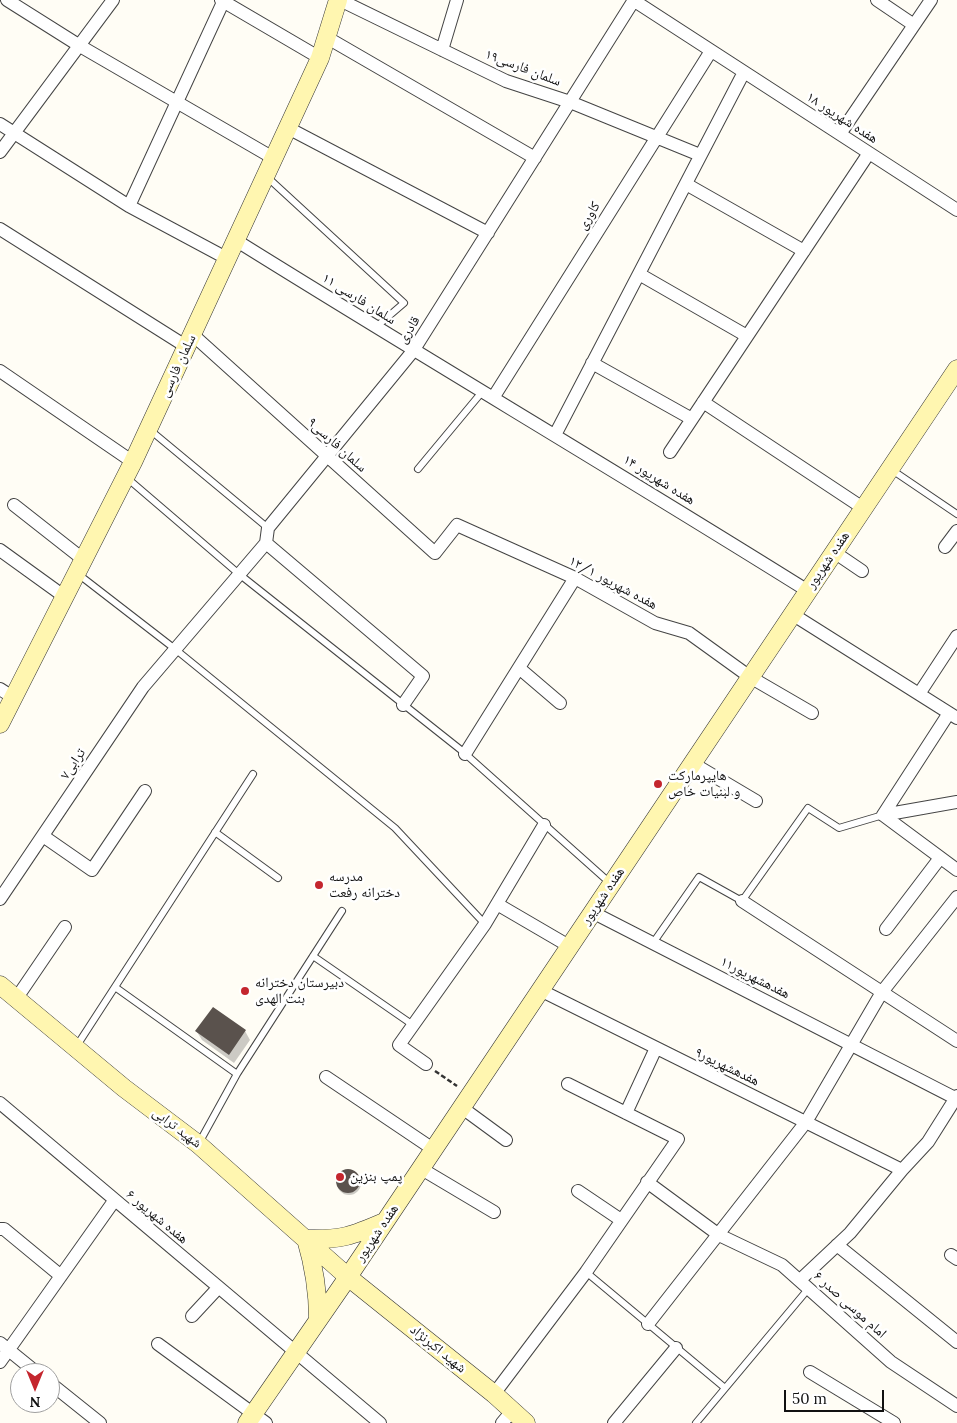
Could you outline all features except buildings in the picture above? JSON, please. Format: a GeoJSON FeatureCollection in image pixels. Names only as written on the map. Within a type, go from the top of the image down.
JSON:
{"type":"FeatureCollection","features":[{"type":"Feature","properties":{"kind":"street"},"geometry":{"type":"LineString","coordinates":[[7,0],[80,46],[275,159]]}},
{"type":"Feature","properties":{"kind":"street"},"geometry":{"type":"LineString","coordinates":[[0,152],[114,0]]}},
{"type":"Feature","properties":{"kind":"street"},"geometry":{"type":"LineString","coordinates":[[129,206],[223,0],[320,58]]}},
{"type":"Feature","properties":{"kind":"street","name":"سلمان فارسی"},"geometry":{"type":"LineString","coordinates":[[0,724],[7,693],[65,597],[130,470],[320,58],[339,0]]}},
{"type":"Feature","properties":{"kind":"street","name":"سلمان فارسی۱۹"},"geometry":{"type":"LineString","coordinates":[[339,0],[506,81],[570,102],[700,156]]}},
{"type":"Feature","properties":{"kind":"street"},"geometry":{"type":"LineString","coordinates":[[442,50],[456,0]]}},
{"type":"Feature","properties":{"kind":"street","name":"هفده شهریور ۱۸"},"geometry":{"type":"LineString","coordinates":[[634,0],[957,210]]}},
{"type":"Feature","properties":{"kind":"street","name":"قادری"},"geometry":{"type":"LineString","coordinates":[[268,528],[414,351],[634,0]]}},
{"type":"Feature","properties":{"kind":"street"},"geometry":{"type":"LineString","coordinates":[[877,0],[914,26]]}},
{"type":"Feature","properties":{"kind":"street"},"geometry":{"type":"LineString","coordinates":[[840,134],[931,0]]}},
{"type":"Feature","properties":{"kind":"street"},"geometry":{"type":"LineString","coordinates":[[326,37],[535,158]]}},
{"type":"Feature","properties":{"kind":"street","name":"کاوری"},"geometry":{"type":"LineString","coordinates":[[487,395],[657,138],[711,51]]}},
{"type":"Feature","properties":{"kind":"street"},"geometry":{"type":"LineString","coordinates":[[555,435],[744,72]]}},
{"type":"Feature","properties":{"kind":"street"},"geometry":{"type":"LineString","coordinates":[[0,124],[129,206],[228,259]]}},
{"type":"Feature","properties":{"kind":"street"},"geometry":{"type":"LineString","coordinates":[[288,128],[488,233]]}},
{"type":"Feature","properties":{"kind":"street"},"geometry":{"type":"LineString","coordinates":[[670,452],[869,153]]}},
{"type":"Feature","properties":{"kind":"street"},"geometry":{"type":"LineString","coordinates":[[686,184],[804,251]]}},
{"type":"Feature","properties":{"kind":"street","name":"سلمان فارسی۹"},"geometry":{"type":"LineString","coordinates":[[0,229],[190,341],[327,456],[435,553],[456,525]]}},
{"type":"Feature","properties":{"kind":"street","name":"سلمان فارسی ۱۱"},"geometry":{"type":"LineString","coordinates":[[236,241],[487,395]]}},
{"type":"Feature","properties":{"kind":"street"},"geometry":{"type":"LineString","coordinates":[[639,274],[747,336]]}},
{"type":"Feature","properties":{"kind":"street"},"geometry":{"type":"LineString","coordinates":[[592,363],[692,419]]}},
{"type":"Feature","properties":{"kind":"street","name":"هفده شهریور"},"geometry":{"type":"LineString","coordinates":[[255,1420],[295,1353],[348,1277],[957,369]]}},
{"type":"Feature","properties":{"kind":"street"},"geometry":{"type":"LineString","coordinates":[[0,371],[130,470]]}},
{"type":"Feature","properties":{"kind":"street","name":"هفده شهریور ۱۴"},"geometry":{"type":"LineString","coordinates":[[487,395],[808,591]]}},
{"type":"Feature","properties":{"kind":"street"},"geometry":{"type":"LineString","coordinates":[[703,402],[863,508]]}},
{"type":"Feature","properties":{"kind":"street"},"geometry":{"type":"LineString","coordinates":[[14,505],[80,567]]}},
{"type":"Feature","properties":{"kind":"street","name":"هفده شهریور ۱۲/۱"},"geometry":{"type":"LineString","coordinates":[[456,525],[575,578],[655,623],[689,633],[750,677],[812,713]]}},
{"type":"Feature","properties":{"kind":"street"},"geometry":{"type":"LineString","coordinates":[[175,649],[266,542],[268,528]]}},
{"type":"Feature","properties":{"kind":"street"},"geometry":{"type":"LineString","coordinates":[[945,546],[957,531]]}},
{"type":"Feature","properties":{"kind":"street"},"geometry":{"type":"LineString","coordinates":[[266,542],[424,676],[403,705]]}},
{"type":"Feature","properties":{"kind":"street"},"geometry":{"type":"LineString","coordinates":[[0,550],[65,597]]}},
{"type":"Feature","properties":{"kind":"street"},"geometry":{"type":"LineString","coordinates":[[834,552],[862,571]]}},
{"type":"Feature","properties":{"kind":"street"},"geometry":{"type":"LineString","coordinates":[[466,754],[575,578]]}},
{"type":"Feature","properties":{"kind":"street"},"geometry":{"type":"LineString","coordinates":[[792,614],[953,715],[883,815]]}},
{"type":"Feature","properties":{"kind":"street"},"geometry":{"type":"LineString","coordinates":[[919,694],[957,636]]}},
{"type":"Feature","properties":{"kind":"street","name":"ترابی۷"},"geometry":{"type":"LineString","coordinates":[[0,899],[143,687],[175,649]]}},
{"type":"Feature","properties":{"kind":"street"},"geometry":{"type":"LineString","coordinates":[[519,668],[560,703]]}},
{"type":"Feature","properties":{"kind":"street"},"geometry":{"type":"LineString","coordinates":[[692,763],[756,801]]}},
{"type":"Feature","properties":{"kind":"street"},"geometry":{"type":"LineString","coordinates":[[43,836],[92,870],[145,791]]}},
{"type":"Feature","properties":{"kind":"street"},"geometry":{"type":"LineString","coordinates":[[883,815],[957,802]]}},
{"type":"Feature","properties":{"kind":"street"},"geometry":{"type":"LineString","coordinates":[[883,815],[957,870]]}},
{"type":"Feature","properties":{"kind":"street"},"geometry":{"type":"LineString","coordinates":[[426,1064],[399,1045],[485,924],[544,825]]}},
{"type":"Feature","properties":{"kind":"street"},"geometry":{"type":"LineString","coordinates":[[886,929],[940,858]]}},
{"type":"Feature","properties":{"kind":"street"},"geometry":{"type":"LineString","coordinates":[[648,1324],[806,1122],[882,992],[957,897]]}},
{"type":"Feature","properties":{"kind":"street"},"geometry":{"type":"LineString","coordinates":[[742,901],[957,1041]]}},
{"type":"Feature","properties":{"kind":"street"},"geometry":{"type":"LineString","coordinates":[[497,904],[569,946]]}},
{"type":"Feature","properties":{"kind":"street","name":"هفدهشهریور۱۱"},"geometry":{"type":"LineString","coordinates":[[592,912],[957,1098]]}},
{"type":"Feature","properties":{"kind":"street"},"geometry":{"type":"LineString","coordinates":[[16,999],[65,927]]}},
{"type":"Feature","properties":{"kind":"street","name":"شهید ترابی"},"geometry":{"type":"LineString","coordinates":[[0,986],[124,1088],[198,1144],[348,1277]]}},
{"type":"Feature","properties":{"kind":"street","name":"هفدهشهریور۹"},"geometry":{"type":"LineString","coordinates":[[540,990],[902,1170]]}},
{"type":"Feature","properties":{"kind":"street"},"geometry":{"type":"LineString","coordinates":[[626,1113],[656,1048]]}},
{"type":"Feature","properties":{"kind":"street"},"geometry":{"type":"LineString","coordinates":[[326,1077],[433,1149]]}},
{"type":"Feature","properties":{"kind":"street"},"geometry":{"type":"LineString","coordinates":[[494,1394],[586,1272],[678,1139],[568,1084]]}},
{"type":"Feature","properties":{"kind":"street"},"geometry":{"type":"LineString","coordinates":[[804,1284],[928,1142],[957,1098]]}},
{"type":"Feature","properties":{"kind":"street"},"geometry":{"type":"LineString","coordinates":[[465,1101],[506,1140]]}},
{"type":"Feature","properties":{"kind":"street","name":"هفده شهریور ۶"},"geometry":{"type":"LineString","coordinates":[[0,1103],[114,1201],[380,1423]]}},
{"type":"Feature","properties":{"kind":"street"},"geometry":{"type":"LineString","coordinates":[[420,1168],[494,1212]]}},
{"type":"Feature","properties":{"kind":"street","name":"امام موسی صدر ۶"},"geometry":{"type":"LineString","coordinates":[[647,1182],[719,1234],[782,1265],[891,1362],[957,1406]]}},
{"type":"Feature","properties":{"kind":"street"},"geometry":{"type":"LineString","coordinates":[[578,1191],[621,1220]]}},
{"type":"Feature","properties":{"kind":"street"},"geometry":{"type":"LineString","coordinates":[[0,1362],[4,1347],[61,1276],[114,1201]]}},
{"type":"Feature","properties":{"kind":"street"},"geometry":{"type":"LineString","coordinates":[[318,1319],[318,1292],[314,1265],[306,1239],[334,1240],[353,1235],[384,1222]]}},
{"type":"Feature","properties":{"kind":"street"},"geometry":{"type":"LineString","coordinates":[[0,1228],[4,1229],[61,1276]]}},
{"type":"Feature","properties":{"kind":"street"},"geometry":{"type":"LineString","coordinates":[[837,1245],[957,1342]]}},
{"type":"Feature","properties":{"kind":"street","name":"شهید اکبرنژاد"},"geometry":{"type":"LineString","coordinates":[[348,1277],[494,1394],[507,1417],[526,1423]]}},
{"type":"Feature","properties":{"kind":"street"},"geometry":{"type":"LineString","coordinates":[[192,1316],[218,1288]]}},
{"type":"Feature","properties":{"kind":"street"},"geometry":{"type":"LineString","coordinates":[[158,1344],[255,1420]]}},
{"type":"Feature","properties":{"kind":"street"},"geometry":{"type":"LineString","coordinates":[[4,1347],[24,1363]]}},
{"type":"Feature","properties":{"kind":"street"},"geometry":{"type":"LineString","coordinates":[[614,1423],[676,1348]]}},
{"type":"Feature","properties":{"kind":"street"},"geometry":{"type":"LineString","coordinates":[[810,1372],[894,1423]]}},
{"type":"Feature","properties":{"kind":"street"},"geometry":{"type":"LineString","coordinates":[[60,1391],[100,1423]]}},
{"type":"Feature","properties":{"kind":"lane"},"geometry":{"type":"LineString","coordinates":[[266,176],[404,303],[376,327]]}},
{"type":"Feature","properties":{"kind":"lane"},"geometry":{"type":"LineString","coordinates":[[418,469],[487,395]]}},
{"type":"Feature","properties":{"kind":"lane"},"geometry":{"type":"LineString","coordinates":[[149,429],[268,528]]}},
{"type":"Feature","properties":{"kind":"lane"},"geometry":{"type":"LineString","coordinates":[[890,468],[957,514]]}},
{"type":"Feature","properties":{"kind":"lane"},"geometry":{"type":"LineString","coordinates":[[130,470],[239,574],[466,754],[611,884]]}},
{"type":"Feature","properties":{"kind":"lane"},"geometry":{"type":"LineString","coordinates":[[80,567],[175,649],[395,828],[485,924]]}},
{"type":"Feature","properties":{"kind":"lane"},"geometry":{"type":"LineString","coordinates":[[75,1048],[253,774]]}},
{"type":"Feature","properties":{"kind":"lane"},"geometry":{"type":"LineString","coordinates":[[653,943],[699,877],[742,901],[808,808],[839,828],[883,815]]}},
{"type":"Feature","properties":{"kind":"lane"},"geometry":{"type":"LineString","coordinates":[[215,832],[278,878]]}},
{"type":"Feature","properties":{"kind":"lane"},"geometry":{"type":"LineString","coordinates":[[198,1144],[237,1074],[342,911]]}},
{"type":"Feature","properties":{"kind":"lane"},"geometry":{"type":"LineString","coordinates":[[313,956],[413,1025]]}},
{"type":"Feature","properties":{"kind":"lane"},"geometry":{"type":"LineString","coordinates":[[115,987],[237,1074]]}},
{"type":"Feature","properties":{"kind":"lane"},"geometry":{"type":"LineString","coordinates":[[586,1272],[725,1388]]}},
{"type":"Feature","properties":{"kind":"lane"},"geometry":{"type":"LineString","coordinates":[[696,1423],[804,1284]]}},
{"type":"Feature","properties":{"kind":"path"},"geometry":{"type":"LineString","coordinates":[[426,1064],[465,1101]]}},
{"type":"Feature","properties":{"kind":"place","name":"هایپرمارکت و لبنیات خاص"},"geometry":{"type":"Point","coordinates":[658,784]}},
{"type":"Feature","properties":{"kind":"place","name":"مدرسه دخترانه رفعت"},"geometry":{"type":"Point","coordinates":[319,885]}},
{"type":"Feature","properties":{"kind":"place","name":"دبیرستان دخترانه بنت الهدی"},"geometry":{"type":"Point","coordinates":[245,991]}},
{"type":"Feature","properties":{"kind":"place","name":"پمپ بنزین"},"geometry":{"type":"Point","coordinates":[340,1177]}}]}
